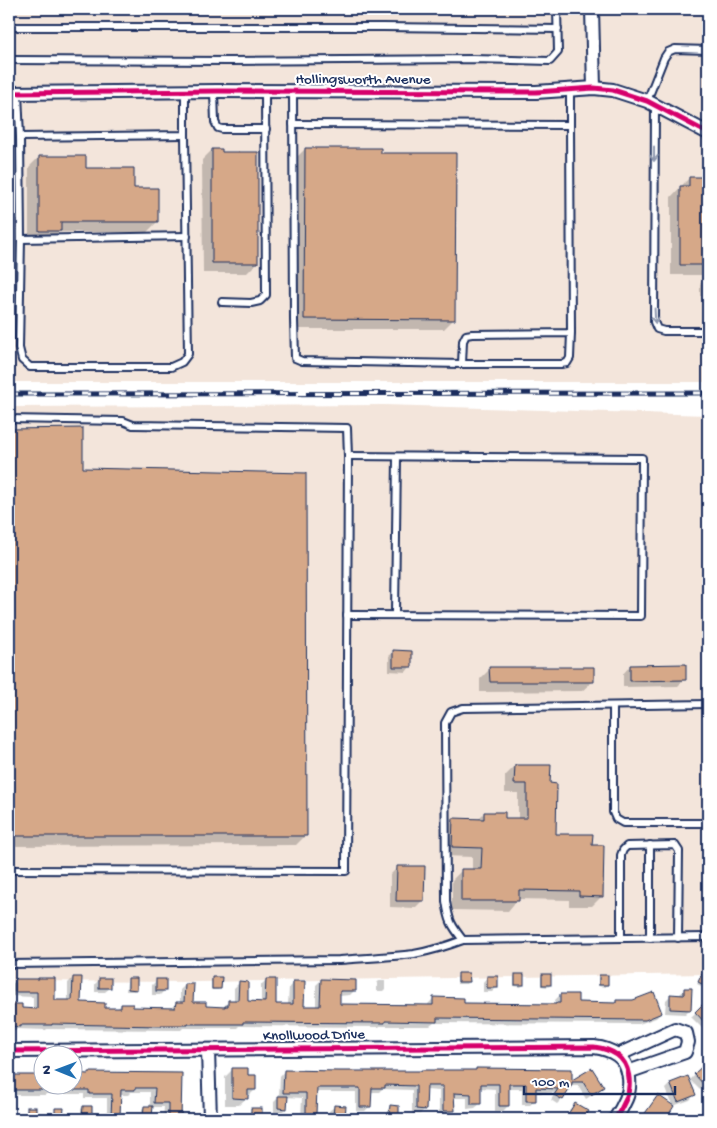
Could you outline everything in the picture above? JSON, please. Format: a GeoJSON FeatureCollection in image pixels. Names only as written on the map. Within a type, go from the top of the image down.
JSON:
{"type":"FeatureCollection","features":[{"type":"Feature","properties":{"kind":"street"},"geometry":{"type":"LineString","coordinates":[[592,9],[594,88]]}},
{"type":"Feature","properties":{"kind":"street","name":"Hollingsworth Avenue"},"geometry":{"type":"LineString","coordinates":[[13,93],[536,92],[594,88],[613,90],[651,103],[708,133]]}},
{"type":"Feature","properties":{"kind":"street"},"geometry":{"type":"LineString","coordinates":[[615,1119],[627,1097],[629,1087],[628,1072],[618,1055],[675,1029],[686,1033],[688,1042],[685,1052],[628,1072]]}},
{"type":"Feature","properties":{"kind":"street","name":"Knollwood Drive"},"geometry":{"type":"LineString","coordinates":[[9,1051],[585,1046],[602,1048],[618,1055]]}},
{"type":"Feature","properties":{"kind":"street"},"geometry":{"type":"LineString","coordinates":[[208,1050],[210,1119]]}},
{"type":"Feature","properties":{"kind":"lane"},"geometry":{"type":"LineString","coordinates":[[9,60],[472,59],[550,61],[558,52],[557,9]]}},
{"type":"Feature","properties":{"kind":"lane"},"geometry":{"type":"LineString","coordinates":[[9,27],[383,27],[558,30]]}},
{"type":"Feature","properties":{"kind":"lane"},"geometry":{"type":"LineString","coordinates":[[708,50],[675,48],[668,52],[664,58],[651,103],[654,322],[657,329],[664,332],[708,331]]}},
{"type":"Feature","properties":{"kind":"lane"},"geometry":{"type":"LineString","coordinates":[[293,92],[295,358],[302,361],[561,364],[567,363],[570,358],[571,333],[570,89]]}},
{"type":"Feature","properties":{"kind":"lane"},"geometry":{"type":"LineString","coordinates":[[13,93],[20,137],[19,348],[22,360],[30,368],[171,367],[182,362],[188,354],[184,92]]}},
{"type":"Feature","properties":{"kind":"lane"},"geometry":{"type":"LineString","coordinates":[[214,92],[215,122],[218,128],[266,129]]}},
{"type":"Feature","properties":{"kind":"lane"},"geometry":{"type":"LineString","coordinates":[[222,302],[260,302],[266,295],[265,92]]}},
{"type":"Feature","properties":{"kind":"lane"},"geometry":{"type":"LineString","coordinates":[[293,124],[570,125]]}},
{"type":"Feature","properties":{"kind":"lane"},"geometry":{"type":"LineString","coordinates":[[20,137],[185,135]]}},
{"type":"Feature","properties":{"kind":"lane"},"geometry":{"type":"LineString","coordinates":[[21,239],[187,236]]}},
{"type":"Feature","properties":{"kind":"lane"},"geometry":{"type":"LineString","coordinates":[[462,364],[463,341],[466,335],[571,333]]}},
{"type":"Feature","properties":{"kind":"lane"},"geometry":{"type":"LineString","coordinates":[[9,420],[122,421],[133,425],[347,428],[348,456],[346,871],[9,870]]}},
{"type":"Feature","properties":{"kind":"lane"},"geometry":{"type":"LineString","coordinates":[[347,615],[641,616],[642,458],[348,456]]}},
{"type":"Feature","properties":{"kind":"lane"},"geometry":{"type":"LineString","coordinates":[[395,614],[397,457]]}},
{"type":"Feature","properties":{"kind":"lane"},"geometry":{"type":"LineString","coordinates":[[463,940],[451,926],[446,901],[445,723],[451,712],[462,708],[708,704]]}},
{"type":"Feature","properties":{"kind":"lane"},"geometry":{"type":"LineString","coordinates":[[613,706],[613,812],[616,819],[623,823],[708,823]]}},
{"type":"Feature","properties":{"kind":"lane"},"geometry":{"type":"LineString","coordinates":[[621,938],[621,855],[626,846],[650,845],[675,845],[679,851],[678,938]]}},
{"type":"Feature","properties":{"kind":"lane"},"geometry":{"type":"LineString","coordinates":[[650,845],[650,938]]}},
{"type":"Feature","properties":{"kind":"lane"},"geometry":{"type":"LineString","coordinates":[[9,964],[339,960],[415,954],[463,940],[708,937]]}},
{"type":"Feature","properties":{"kind":"shaded area"},"geometry":{"type":"Polygon","coordinates":[[[9,9],[708,9],[708,382],[9,382],[9,9]]]}},
{"type":"Feature","properties":{"kind":"shaded area"},"geometry":{"type":"Polygon","coordinates":[[[384,405],[708,415],[708,974],[200,982],[9,981],[9,407],[384,405]]]}},
{"type":"Feature","properties":{"kind":"building"},"geometry":{"type":"Polygon","coordinates":[[[305,148],[381,148],[381,153],[456,153],[455,320],[304,319],[305,148]]]}},
{"type":"Feature","properties":{"kind":"building"},"geometry":{"type":"Polygon","coordinates":[[[212,149],[222,149],[222,152],[258,152],[258,263],[212,263],[212,149]]]}},
{"type":"Feature","properties":{"kind":"building"},"geometry":{"type":"Polygon","coordinates":[[[39,156],[86,156],[86,168],[134,168],[134,188],[158,188],[158,222],[61,222],[61,231],[39,231],[39,156]]]}},
{"type":"Feature","properties":{"kind":"building"},"geometry":{"type":"Polygon","coordinates":[[[689,177],[708,177],[708,265],[680,265],[680,186],[689,186],[689,177]]]}},
{"type":"Feature","properties":{"kind":"building"},"geometry":{"type":"Polygon","coordinates":[[[83,428],[83,468],[306,473],[307,836],[9,836],[9,429],[83,428]]]}},
{"type":"Feature","properties":{"kind":"building"},"geometry":{"type":"Polygon","coordinates":[[[393,650],[412,651],[412,667],[393,667],[393,650]]]}},
{"type":"Feature","properties":{"kind":"building"},"geometry":{"type":"Polygon","coordinates":[[[686,664],[686,680],[630,681],[630,665],[686,664]]]}},
{"type":"Feature","properties":{"kind":"building"},"geometry":{"type":"Polygon","coordinates":[[[489,667],[594,667],[594,682],[490,682],[489,667]]]}},
{"type":"Feature","properties":{"kind":"building"},"geometry":{"type":"Polygon","coordinates":[[[515,765],[551,765],[550,783],[557,784],[556,834],[593,834],[592,845],[604,845],[603,897],[579,896],[579,891],[519,890],[519,901],[461,901],[461,869],[481,869],[482,848],[452,847],[453,818],[484,819],[484,812],[505,812],[505,818],[527,818],[527,784],[514,784],[515,765]]]}},
{"type":"Feature","properties":{"kind":"building"},"geometry":{"type":"Polygon","coordinates":[[[397,866],[425,866],[424,901],[396,901],[397,866]]]}},
{"type":"Feature","properties":{"kind":"building"},"geometry":{"type":"Polygon","coordinates":[[[708,961],[708,980],[706,986],[698,982],[708,961]]]}},
{"type":"Feature","properties":{"kind":"building"},"geometry":{"type":"Polygon","coordinates":[[[458,973],[469,973],[470,982],[458,982],[458,973]]]}},
{"type":"Feature","properties":{"kind":"building"},"geometry":{"type":"Polygon","coordinates":[[[515,974],[524,974],[524,985],[515,985],[515,974]]]}},
{"type":"Feature","properties":{"kind":"building"},"geometry":{"type":"Polygon","coordinates":[[[542,974],[551,974],[551,985],[542,985],[542,974]]]}},
{"type":"Feature","properties":{"kind":"building"},"geometry":{"type":"Polygon","coordinates":[[[599,975],[608,975],[608,985],[599,985],[599,975]]]}},
{"type":"Feature","properties":{"kind":"building"},"geometry":{"type":"Polygon","coordinates":[[[487,976],[498,976],[498,988],[487,988],[487,976]]]}},
{"type":"Feature","properties":{"kind":"building"},"geometry":{"type":"Polygon","coordinates":[[[73,977],[82,977],[81,1002],[105,1003],[105,1008],[121,1008],[121,1004],[133,1004],[133,1007],[175,1008],[176,1002],[184,1002],[185,984],[194,984],[193,1002],[206,1002],[206,1006],[225,1007],[228,1006],[228,1000],[238,1000],[239,981],[248,982],[248,1001],[265,1002],[266,979],[276,979],[276,1004],[293,1004],[293,981],[305,981],[304,1006],[320,1006],[321,979],[356,980],[356,991],[340,991],[340,1004],[433,1005],[433,997],[464,998],[464,1003],[556,1004],[560,1003],[560,994],[578,994],[578,1002],[616,1003],[616,1000],[633,1000],[654,992],[662,1013],[645,1020],[437,1018],[437,1022],[385,1021],[385,1023],[243,1022],[243,1024],[161,1026],[52,1024],[21,1025],[21,1027],[9,1026],[9,1004],[22,1004],[22,1008],[37,1009],[37,992],[15,992],[15,979],[55,978],[55,1000],[72,1000],[73,977]]]}},
{"type":"Feature","properties":{"kind":"building"},"geometry":{"type":"Polygon","coordinates":[[[212,977],[222,977],[221,989],[212,989],[212,977]]]}},
{"type":"Feature","properties":{"kind":"building"},"geometry":{"type":"Polygon","coordinates":[[[99,978],[111,978],[111,988],[99,988],[99,978]]]}},
{"type":"Feature","properties":{"kind":"building"},"geometry":{"type":"Polygon","coordinates":[[[128,978],[137,978],[137,990],[128,989],[128,978]]]}},
{"type":"Feature","properties":{"kind":"building"},"geometry":{"type":"Polygon","coordinates":[[[156,979],[166,979],[166,991],[156,991],[156,979]]]}},
{"type":"Feature","properties":{"kind":"building"},"geometry":{"type":"Polygon","coordinates":[[[684,988],[692,988],[691,1010],[670,1009],[670,994],[684,995],[684,988]]]}},
{"type":"Feature","properties":{"kind":"building"},"geometry":{"type":"Polygon","coordinates":[[[708,999],[708,1026],[695,1012],[708,999]]]}},
{"type":"Feature","properties":{"kind":"building"},"geometry":{"type":"Polygon","coordinates":[[[708,1061],[708,1089],[694,1074],[708,1061]]]}},
{"type":"Feature","properties":{"kind":"building"},"geometry":{"type":"Polygon","coordinates":[[[232,1068],[248,1068],[248,1075],[256,1075],[256,1090],[248,1090],[248,1099],[232,1098],[232,1068]]]}},
{"type":"Feature","properties":{"kind":"building"},"geometry":{"type":"Polygon","coordinates":[[[476,1068],[572,1069],[572,1080],[592,1068],[604,1087],[591,1095],[583,1082],[572,1082],[563,1100],[554,1095],[558,1089],[536,1088],[536,1101],[526,1101],[526,1084],[509,1084],[509,1106],[499,1106],[499,1084],[481,1084],[481,1104],[471,1104],[471,1094],[454,1093],[455,1111],[443,1111],[443,1086],[427,1086],[426,1110],[416,1109],[416,1086],[385,1085],[385,1088],[372,1088],[371,1107],[360,1107],[360,1088],[317,1088],[316,1114],[306,1114],[306,1093],[283,1093],[284,1070],[421,1071],[476,1070],[476,1068]]]}},
{"type":"Feature","properties":{"kind":"building"},"geometry":{"type":"Polygon","coordinates":[[[89,1072],[182,1073],[181,1119],[168,1119],[168,1103],[154,1103],[155,1088],[121,1090],[120,1116],[111,1116],[112,1094],[89,1094],[89,1090],[82,1090],[82,1074],[89,1074],[89,1072]]]}},
{"type":"Feature","properties":{"kind":"building"},"geometry":{"type":"Polygon","coordinates":[[[9,1075],[32,1075],[32,1090],[9,1090],[9,1075]]]}},
{"type":"Feature","properties":{"kind":"building"},"geometry":{"type":"Polygon","coordinates":[[[688,1076],[696,1095],[678,1102],[670,1083],[688,1076]]]}},
{"type":"Feature","properties":{"kind":"building"},"geometry":{"type":"Polygon","coordinates":[[[658,1095],[674,1106],[666,1119],[641,1119],[658,1095]]]}},
{"type":"Feature","properties":{"kind":"building"},"geometry":{"type":"Polygon","coordinates":[[[278,1096],[288,1096],[287,1109],[278,1108],[278,1096]]]}},
{"type":"Feature","properties":{"kind":"building"},"geometry":{"type":"Polygon","coordinates":[[[575,1103],[589,1111],[584,1119],[565,1119],[575,1103]]]}},
{"type":"Feature","properties":{"kind":"building"},"geometry":{"type":"Polygon","coordinates":[[[334,1105],[346,1106],[345,1117],[333,1117],[334,1105]]]}},
{"type":"Feature","properties":{"kind":"building"},"geometry":{"type":"Polygon","coordinates":[[[390,1105],[399,1106],[399,1115],[389,1115],[390,1105]]]}},
{"type":"Feature","properties":{"kind":"building"},"geometry":{"type":"Polygon","coordinates":[[[83,1106],[92,1106],[92,1118],[82,1117],[83,1106]]]}},
{"type":"Feature","properties":{"kind":"building"},"geometry":{"type":"Polygon","coordinates":[[[144,1106],[153,1106],[152,1117],[143,1117],[144,1106]]]}},
{"type":"Feature","properties":{"kind":"building"},"geometry":{"type":"Polygon","coordinates":[[[27,1107],[36,1107],[36,1118],[27,1118],[27,1107]]]}},
{"type":"Feature","properties":{"kind":"building"},"geometry":{"type":"Polygon","coordinates":[[[55,1108],[64,1108],[63,1119],[55,1119],[55,1108]]]}},
{"type":"Feature","properties":{"kind":"building"},"geometry":{"type":"Polygon","coordinates":[[[251,1108],[262,1108],[262,1116],[251,1116],[251,1108]]]}},
{"type":"Feature","properties":{"kind":"railway"},"geometry":{"type":"LineString","coordinates":[[9,394],[708,393]]}},
{"type":"Feature","properties":{"kind":"cycle path"},"geometry":{"type":"LineString","coordinates":[[9,93],[218,91],[536,92],[594,88],[613,90],[647,101],[708,133]]}},
{"type":"Feature","properties":{"kind":"cycle path"},"geometry":{"type":"LineString","coordinates":[[9,1051],[594,1047],[617,1055],[625,1064],[629,1075],[628,1093],[615,1119]]}}]}
